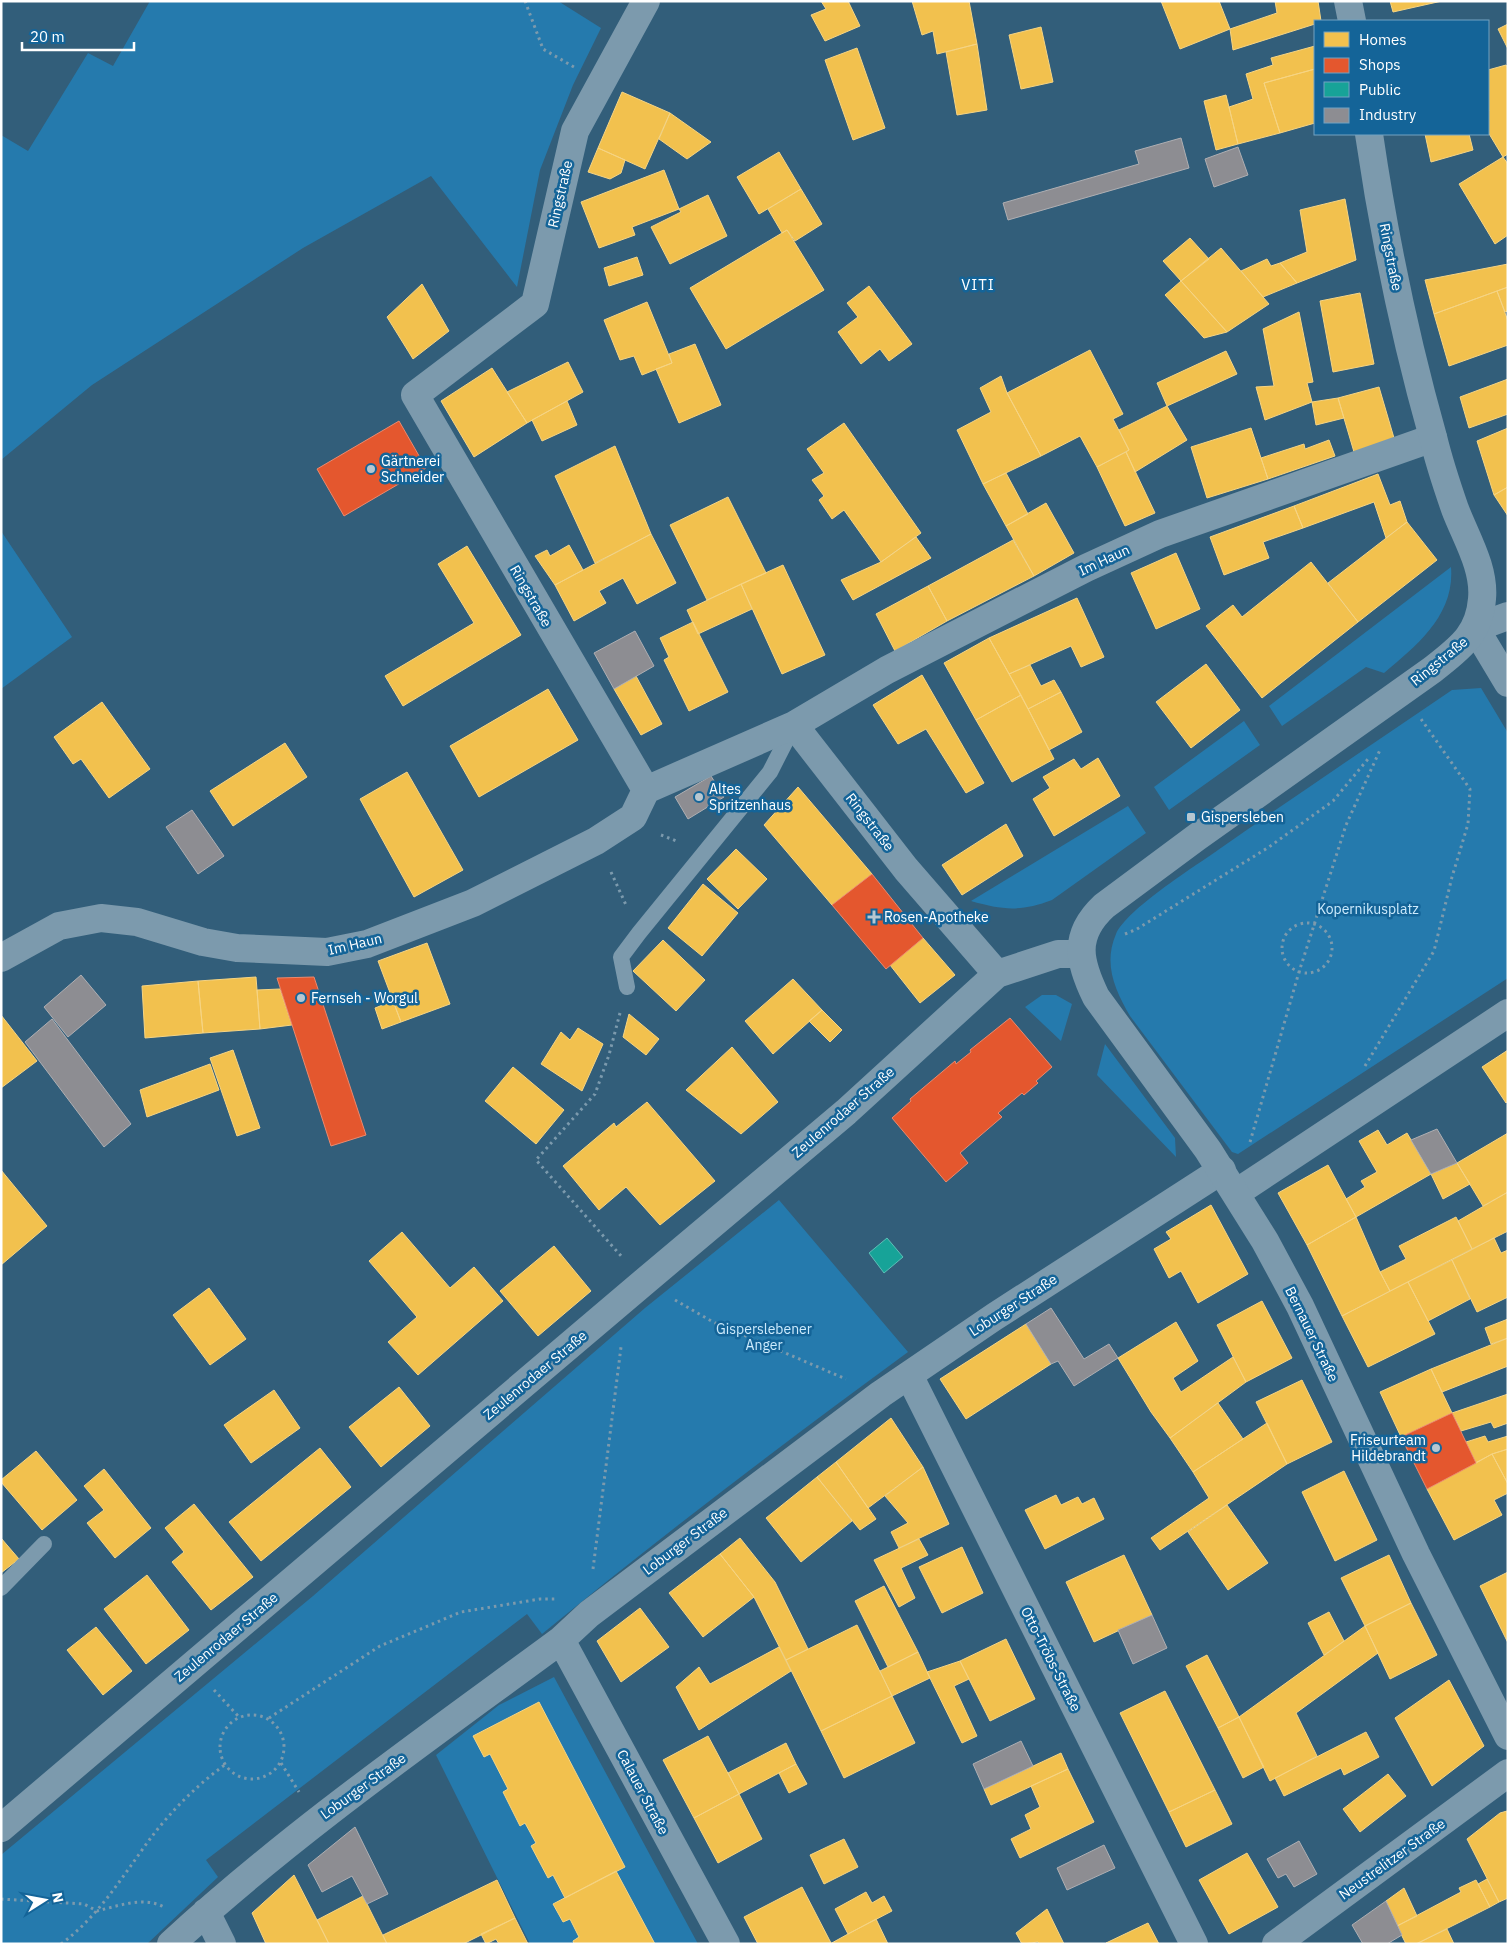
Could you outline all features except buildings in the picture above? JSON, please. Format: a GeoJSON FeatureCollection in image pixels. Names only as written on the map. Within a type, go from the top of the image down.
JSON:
{"type":"FeatureCollection","features":[{"type":"Feature","properties":{"kind":"street","name":"Ringstraße"},"geometry":{"type":"LineString","coordinates":[[646,1],[575,131],[535,304],[415,395],[646,790]]}},
{"type":"Feature","properties":{"kind":"street"},"geometry":{"type":"LineString","coordinates":[[1348,1],[1352,20]]}},
{"type":"Feature","properties":{"kind":"street","name":"Ringstraße"},"geometry":{"type":"LineString","coordinates":[[1081,954],[1086,928],[1090,919],[1104,906],[1197,837],[1402,691],[1458,649],[1469,639],[1476,628],[1482,600],[1481,576],[1444,478],[1433,438],[1392,266],[1369,135]]}},
{"type":"Feature","properties":{"kind":"street","name":"Im Haun"},"geometry":{"type":"LineString","coordinates":[[794,725],[887,670],[1086,568],[1160,534],[1433,438]]}},
{"type":"Feature","properties":{"kind":"street"},"geometry":{"type":"LineString","coordinates":[[1508,616],[1476,628],[1508,683]]}},
{"type":"Feature","properties":{"kind":"street","name":"Ringstraße"},"geometry":{"type":"LineString","coordinates":[[794,725],[906,869],[997,974]]}},
{"type":"Feature","properties":{"kind":"street"},"geometry":{"type":"LineString","coordinates":[[633,817],[646,790],[794,725]]}},
{"type":"Feature","properties":{"kind":"street","name":"Im Haun"},"geometry":{"type":"LineString","coordinates":[[1,958],[58,926],[101,918],[137,922],[204,942],[237,948],[327,952],[367,944],[473,903],[596,841],[633,817]]}},
{"type":"Feature","properties":{"kind":"street","name":"Zeulenrodaer Straße"},"geometry":{"type":"LineString","coordinates":[[1,1828],[846,1112],[997,974],[1058,954],[1081,954]]}},
{"type":"Feature","properties":{"kind":"street","name":"Bernauer Straße"},"geometry":{"type":"LineString","coordinates":[[1081,954],[1087,978],[1096,998],[1222,1170],[1265,1241],[1300,1306],[1412,1546],[1508,1736]]}},
{"type":"Feature","properties":{"kind":"street"},"geometry":{"type":"LineString","coordinates":[[1236,1193],[1508,1013]]}},
{"type":"Feature","properties":{"kind":"street","name":"Loburger Straße"},"geometry":{"type":"LineString","coordinates":[[171,1944],[206,1912],[316,1821],[561,1640],[589,1614],[881,1394],[994,1317],[1222,1170]]}},
{"type":"Feature","properties":{"kind":"street","name":"Otto-Tröbs-Straße"},"geometry":{"type":"LineString","coordinates":[[909,1375],[1194,1944]]}},
{"type":"Feature","properties":{"kind":"street","name":"Calauer Straße"},"geometry":{"type":"LineString","coordinates":[[561,1640],[726,1944]]}},
{"type":"Feature","properties":{"kind":"street","name":"Neustrelitzer Straße"},"geometry":{"type":"LineString","coordinates":[[1276,1944],[1508,1773]]}},
{"type":"Feature","properties":{"kind":"street"},"geometry":{"type":"LineString","coordinates":[[206,1912],[222,1944]]}},
{"type":"Feature","properties":{"kind":"lane"},"geometry":{"type":"LineString","coordinates":[[627,988],[621,957],[638,933],[770,772],[794,725]]}},
{"type":"Feature","properties":{"kind":"lane"},"geometry":{"type":"LineString","coordinates":[[1,1588],[44,1544]]}},
{"type":"Feature","properties":{"kind":"path"},"geometry":{"type":"LineString","coordinates":[[524,1],[543,49],[601,82]]}},
{"type":"Feature","properties":{"kind":"path"},"geometry":{"type":"LineString","coordinates":[[1356,1113],[1355,1082],[1434,951],[1452,877],[1468,824],[1470,789],[1402,691]]}},
{"type":"Feature","properties":{"kind":"path"},"geometry":{"type":"LineString","coordinates":[[1236,1193],[1299,972],[1346,825],[1382,744],[1375,750]]}},
{"type":"Feature","properties":{"kind":"path"},"geometry":{"type":"LineString","coordinates":[[1081,954],[1137,929],[1269,847],[1333,801],[1369,758]]}},
{"type":"Feature","properties":{"kind":"path"},"geometry":{"type":"LineString","coordinates":[[633,817],[650,830],[703,853]]}},
{"type":"Feature","properties":{"kind":"path"},"geometry":{"type":"LineString","coordinates":[[596,841],[638,933]]}},
{"type":"Feature","properties":{"kind":"path"},"geometry":{"type":"LineString","coordinates":[[1303,923],[1315,924],[1327,934],[1331,940],[1332,949],[1330,959],[1325,966],[1315,972],[1306,974],[1294,970],[1286,963],[1282,944],[1285,935],[1294,926],[1303,923]]}},
{"type":"Feature","properties":{"kind":"path"},"geometry":{"type":"LineString","coordinates":[[627,988],[609,1054],[595,1094],[536,1160],[635,1289],[881,1394]]}},
{"type":"Feature","properties":{"kind":"path"},"geometry":{"type":"LineString","coordinates":[[269,1718],[380,1646],[426,1626],[461,1612],[540,1599],[557,1599],[572,1592],[583,1583],[593,1570],[635,1289]]}},
{"type":"Feature","properties":{"kind":"path"},"geometry":{"type":"LineString","coordinates":[[572,1592],[589,1614]]}},
{"type":"Feature","properties":{"kind":"path"},"geometry":{"type":"LineString","coordinates":[[249,1714],[269,1718],[276,1725],[285,1743],[281,1763],[274,1771],[256,1779],[246,1779],[236,1775],[226,1764],[220,1751],[220,1740],[224,1730],[230,1722],[249,1714]]}},
{"type":"Feature","properties":{"kind":"path"},"geometry":{"type":"LineString","coordinates":[[61,1944],[97,1911],[127,1873],[150,1839],[176,1809],[226,1764]]}},
{"type":"Feature","properties":{"kind":"path"},"geometry":{"type":"LineString","coordinates":[[1,1899],[84,1904],[97,1911],[131,1902],[157,1903],[171,1911],[206,1912]]}},
{"type":"Feature","properties":{"kind":"green space"},"geometry":{"type":"Polygon","coordinates":[[[150,1],[558,1],[601,28],[573,85],[540,170],[517,287],[431,176],[303,248],[92,385],[1,460],[1,135],[28,151],[88,53],[113,66],[150,1]]]}},
{"type":"Feature","properties":{"kind":"green space"},"geometry":{"type":"Polygon","coordinates":[[[1,531],[72,637],[1,689],[1,531]]]}},
{"type":"Feature","properties":{"kind":"green space"},"geometry":{"type":"Polygon","coordinates":[[[1451,567],[1451,584],[1447,600],[1431,628],[1421,640],[1384,673],[1366,667],[1282,726],[1269,706],[1451,567]]]}},
{"type":"Feature","properties":{"kind":"green space","name":"Kopernikusplatz"},"geometry":{"type":"Polygon","coordinates":[[[1481,688],[1508,733],[1508,978],[1238,1154],[1232,1152],[1130,1016],[1112,976],[1112,945],[1116,934],[1133,913],[1162,889],[1452,690],[1481,688]]]}},
{"type":"Feature","properties":{"kind":"green space"},"geometry":{"type":"Polygon","coordinates":[[[1244,721],[1260,745],[1169,810],[1154,787],[1244,721]]]}},
{"type":"Feature","properties":{"kind":"green space"},"geometry":{"type":"Polygon","coordinates":[[[1128,806],[1146,833],[1052,900],[1021,908],[1002,908],[971,901],[1128,806]]]}},
{"type":"Feature","properties":{"kind":"green space"},"geometry":{"type":"Polygon","coordinates":[[[1042,995],[1056,995],[1072,1004],[1061,1041],[1025,1007],[1042,995]]]}},
{"type":"Feature","properties":{"kind":"green space"},"geometry":{"type":"Polygon","coordinates":[[[1105,1044],[1175,1138],[1176,1157],[1097,1075],[1105,1044]]]}},
{"type":"Feature","properties":{"kind":"green space","name":"Gisperslebener Anger"},"geometry":{"type":"Polygon","coordinates":[[[779,1200],[908,1352],[723,1490],[542,1634],[527,1614],[206,1860],[218,1877],[147,1944],[1,1944],[1,1855],[313,1596],[645,1308],[779,1200]]]}},
{"type":"Feature","properties":{"kind":"green space"},"geometry":{"type":"Polygon","coordinates":[[[554,1677],[698,1944],[530,1944],[436,1755],[499,1705],[554,1677]]]}},
{"type":"Feature","properties":{"kind":"place","name":"Gärtnerei Schneider"},"geometry":{"type":"Point","coordinates":[371,469]}},
{"type":"Feature","properties":{"kind":"place","name":"Altes Spritzenhaus"},"geometry":{"type":"Point","coordinates":[699,797]}},
{"type":"Feature","properties":{"kind":"place","name":"Gispersleben"},"geometry":{"type":"Point","coordinates":[1191,817]}},
{"type":"Feature","properties":{"kind":"place","name":"Rosen-Apotheke"},"geometry":{"type":"Point","coordinates":[874,917]}},
{"type":"Feature","properties":{"kind":"place","name":"Fernseh - Worgul"},"geometry":{"type":"Point","coordinates":[301,998]}},
{"type":"Feature","properties":{"kind":"place","name":"Friseurteam Hildebrandt"},"geometry":{"type":"Point","coordinates":[1436,1448]}},
{"type":"Feature","properties":{"kind":"district","name":"VITI"},"geometry":{"type":"Point","coordinates":[978,285]}}]}
